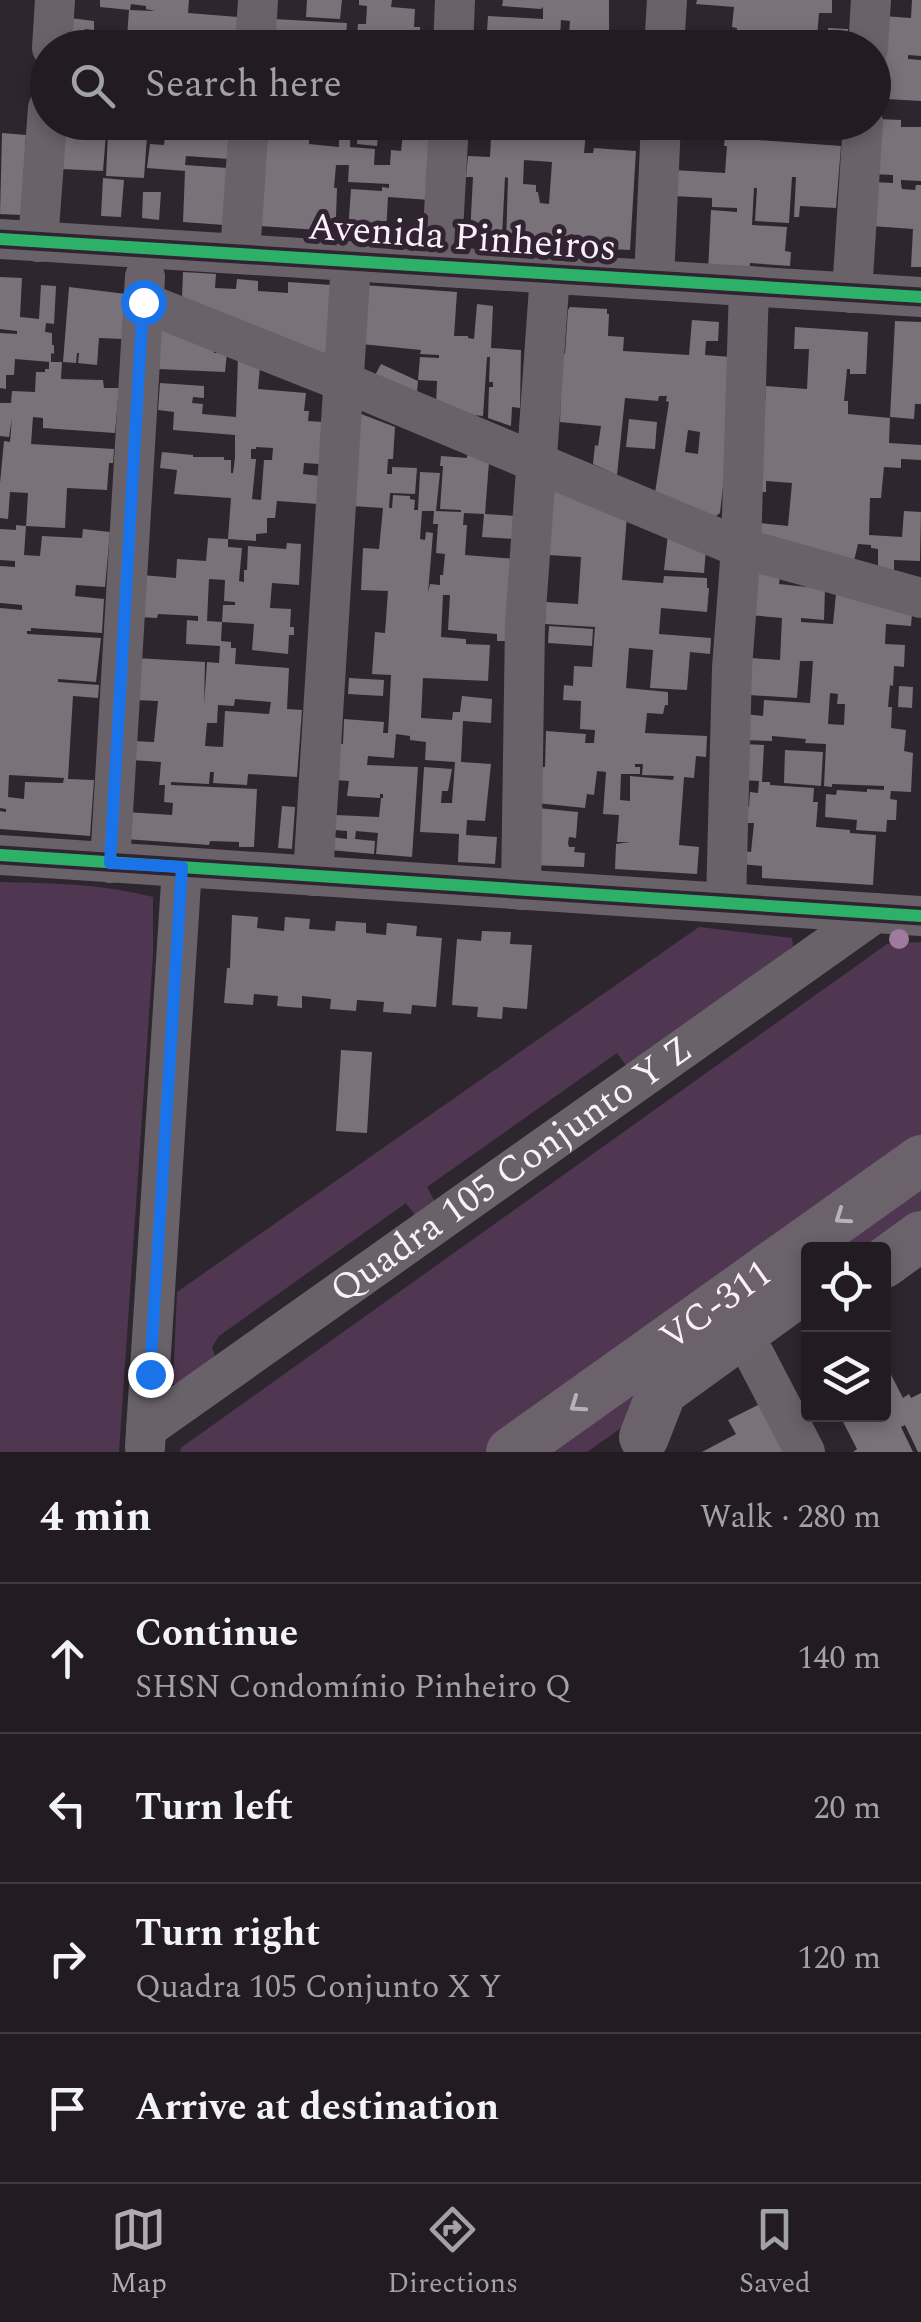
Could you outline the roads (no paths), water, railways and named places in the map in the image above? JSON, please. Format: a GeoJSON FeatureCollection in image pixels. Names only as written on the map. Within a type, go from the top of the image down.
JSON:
{"type":"FeatureCollection","features":[{"type":"Feature","properties":{"kind":"main road","name":"VC-311"},"geometry":{"type":"LineString","coordinates":[[511,1452],[921,1160]]}},
{"type":"Feature","properties":{"kind":"main road"},"geometry":{"type":"LineString","coordinates":[[891,1258],[921,1236]]}},
{"type":"Feature","properties":{"kind":"main road"},"geometry":{"type":"LineString","coordinates":[[633,1444],[662,1392],[789,1299],[796,1281],[790,1272],[768,1269]]}},
{"type":"Feature","properties":{"kind":"main road","name":"VC-311"},"geometry":{"type":"LineString","coordinates":[[633,1444],[801,1321]]}},
{"type":"Feature","properties":{"kind":"street"},"geometry":{"type":"LineString","coordinates":[[53,30],[55,0]]}},
{"type":"Feature","properties":{"kind":"street"},"geometry":{"type":"LineString","coordinates":[[256,30],[258,0]]}},
{"type":"Feature","properties":{"kind":"street"},"geometry":{"type":"LineString","coordinates":[[454,30],[455,0]]}},
{"type":"Feature","properties":{"kind":"street"},"geometry":{"type":"LineString","coordinates":[[665,30],[666,0]]}},
{"type":"Feature","properties":{"kind":"street"},"geometry":{"type":"LineString","coordinates":[[869,30],[871,0]]}},
{"type":"Feature","properties":{"kind":"street"},"geometry":{"type":"LineString","coordinates":[[19,240],[41,140]]}},
{"type":"Feature","properties":{"kind":"street"},"geometry":{"type":"LineString","coordinates":[[240,254],[248,140]]}},
{"type":"Feature","properties":{"kind":"street"},"geometry":{"type":"LineString","coordinates":[[442,267],[448,140]]}},
{"type":"Feature","properties":{"kind":"street"},"geometry":{"type":"LineString","coordinates":[[654,280],[660,140]]}},
{"type":"Feature","properties":{"kind":"street"},"geometry":{"type":"LineString","coordinates":[[852,292],[862,140]]}},
{"type":"Feature","properties":{"kind":"street","name":"Avenida Pinheiros"},"geometry":{"type":"LineString","coordinates":[[19,240],[921,297]]}},
{"type":"Feature","properties":{"kind":"street"},"geometry":{"type":"LineString","coordinates":[[110,863],[146,248]]}},
{"type":"Feature","properties":{"kind":"street"},"geometry":{"type":"LineString","coordinates":[[312,876],[350,261]]}},
{"type":"Feature","properties":{"kind":"street"},"geometry":{"type":"LineString","coordinates":[[520,890],[526,624],[550,274]]}},
{"type":"Feature","properties":{"kind":"street"},"geometry":{"type":"LineString","coordinates":[[726,903],[748,286]]}},
{"type":"Feature","properties":{"kind":"street"},"geometry":{"type":"LineString","coordinates":[[143,302],[741,548],[921,598]]}},
{"type":"Feature","properties":{"kind":"street"},"geometry":{"type":"LineString","coordinates":[[0,855],[921,916]]}},
{"type":"Feature","properties":{"kind":"street"},"geometry":{"type":"LineString","coordinates":[[145,1440],[182,867]]}},
{"type":"Feature","properties":{"kind":"street","name":"Quadra 105 Conjunto Y Z"},"geometry":{"type":"LineString","coordinates":[[145,1440],[875,913]]}},
{"type":"Feature","properties":{"kind":"street"},"geometry":{"type":"LineString","coordinates":[[755,1356],[806,1452]]}}]}
